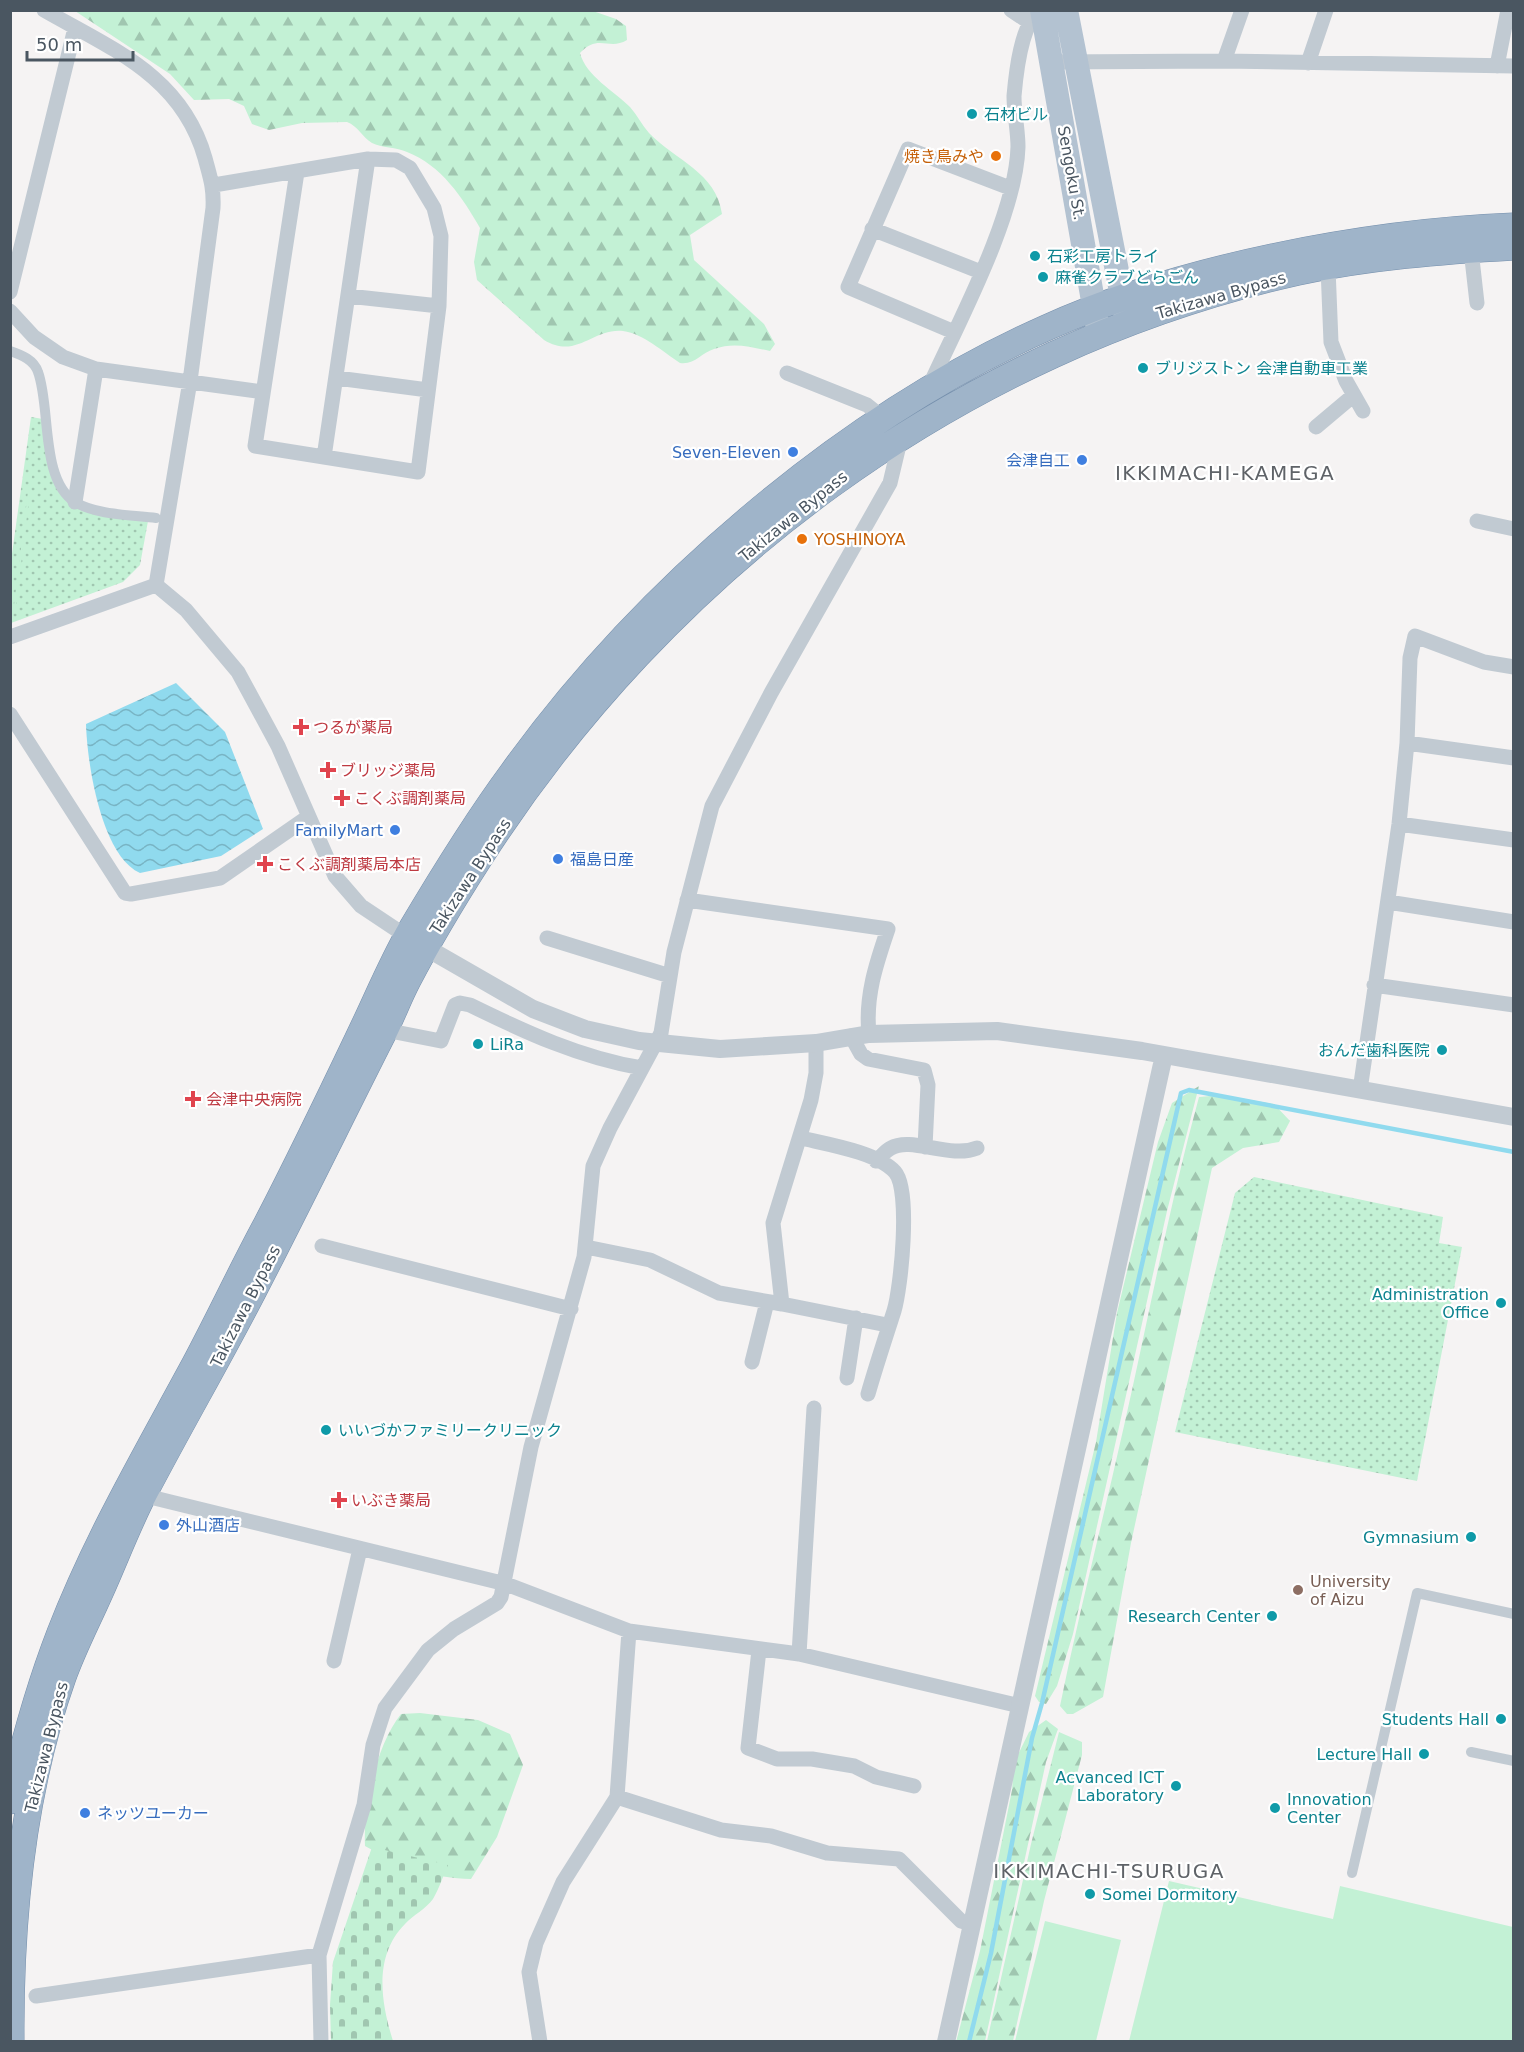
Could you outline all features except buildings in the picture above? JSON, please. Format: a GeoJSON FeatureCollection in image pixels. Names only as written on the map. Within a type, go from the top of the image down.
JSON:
{"type":"FeatureCollection","features":[{"type":"Feature","properties":{"kind":"highway","name":"Takizawa Bypass"},"geometry":{"type":"LineString","coordinates":[[11,2042],[11,1988],[24,1835],[42,1749],[63,1677],[135,1492],[224,1348],[385,1030],[416,942],[532,783],[624,669],[687,606],[764,537],[863,460],[978,392],[1099,335],[1124,312],[1195,275],[1340,245],[1456,230],[1514,226]]}},
{"type":"Feature","properties":{"kind":"highway","name":"Takizawa Bypass"},"geometry":{"type":"LineString","coordinates":[[10,1801],[26,1736],[60,1632],[135,1492],[223,1311],[416,942],[512,772],[558,713],[635,626],[668,592],[735,533],[882,417],[984,357],[1050,326],[1095,309],[1124,312],[1244,288],[1299,272],[1471,250],[1514,247]]}},
{"type":"Feature","properties":{"kind":"main road","name":"Sengoku St."},"geometry":{"type":"LineString","coordinates":[[1066,10],[1064,62],[1099,335]]}},
{"type":"Feature","properties":{"kind":"main road","name":"Sengoku St."},"geometry":{"type":"LineString","coordinates":[[1037,14],[1064,62],[1124,312]]}},
{"type":"Feature","properties":{"kind":"street"},"geometry":{"type":"LineString","coordinates":[[44,10],[141,66],[167,88],[192,122],[214,185],[213,208],[190,381],[156,585]]}},
{"type":"Feature","properties":{"kind":"street"},"geometry":{"type":"LineString","coordinates":[[928,390],[981,272],[999,226],[1010,188],[1018,147],[1014,97],[1022,47],[1037,14],[1011,10]]}},
{"type":"Feature","properties":{"kind":"street"},"geometry":{"type":"LineString","coordinates":[[1308,63],[1326,10]]}},
{"type":"Feature","properties":{"kind":"street"},"geometry":{"type":"LineString","coordinates":[[1497,66],[1508,10]]}},
{"type":"Feature","properties":{"kind":"street"},"geometry":{"type":"LineString","coordinates":[[1224,61],[1238,13]]}},
{"type":"Feature","properties":{"kind":"street"},"geometry":{"type":"LineString","coordinates":[[10,292],[75,28]]}},
{"type":"Feature","properties":{"kind":"street"},"geometry":{"type":"LineString","coordinates":[[1064,62],[1224,61],[1514,66]]}},
{"type":"Feature","properties":{"kind":"street"},"geometry":{"type":"LineString","coordinates":[[954,332],[848,288],[908,149],[1010,188]]}},
{"type":"Feature","properties":{"kind":"street"},"geometry":{"type":"LineString","coordinates":[[214,185],[368,159],[396,160],[410,168],[434,208],[441,236],[439,306],[418,472],[255,446],[297,172]]}},
{"type":"Feature","properties":{"kind":"street"},"geometry":{"type":"LineString","coordinates":[[324,457],[368,159]]}},
{"type":"Feature","properties":{"kind":"street"},"geometry":{"type":"LineString","coordinates":[[872,229],[981,272]]}},
{"type":"Feature","properties":{"kind":"street"},"geometry":{"type":"LineString","coordinates":[[1471,250],[1477,303]]}},
{"type":"Feature","properties":{"kind":"street"},"geometry":{"type":"LineString","coordinates":[[1328,268],[1331,342],[1363,411]]}},
{"type":"Feature","properties":{"kind":"street"},"geometry":{"type":"LineString","coordinates":[[348,296],[439,306]]}},
{"type":"Feature","properties":{"kind":"street"},"geometry":{"type":"LineString","coordinates":[[10,311],[34,337],[63,357],[96,369],[263,392]]}},
{"type":"Feature","properties":{"kind":"street"},"geometry":{"type":"LineString","coordinates":[[10,351],[26,357],[38,371],[55,475],[68,496],[75,502],[92,508],[156,518]]}},
{"type":"Feature","properties":{"kind":"street"},"geometry":{"type":"LineString","coordinates":[[75,502],[96,369]]}},
{"type":"Feature","properties":{"kind":"street"},"geometry":{"type":"LineString","coordinates":[[787,373],[867,405],[882,417]]}},
{"type":"Feature","properties":{"kind":"street"},"geometry":{"type":"LineString","coordinates":[[336,378],[428,390]]}},
{"type":"Feature","properties":{"kind":"street"},"geometry":{"type":"LineString","coordinates":[[1316,427],[1354,395]]}},
{"type":"Feature","properties":{"kind":"street"},"geometry":{"type":"LineString","coordinates":[[321,2042],[319,1955],[364,1805],[373,1745],[385,1708],[428,1650],[454,1629],[497,1603],[506,1584],[531,1447],[586,1248],[593,1166],[660,1033],[687,900],[712,806],[771,693],[890,483],[901,437]]}},
{"type":"Feature","properties":{"kind":"street"},"geometry":{"type":"LineString","coordinates":[[1477,521],[1514,530]]}},
{"type":"Feature","properties":{"kind":"street"},"geometry":{"type":"LineString","coordinates":[[10,637],[156,585]]}},
{"type":"Feature","properties":{"kind":"street"},"geometry":{"type":"LineString","coordinates":[[156,585],[186,610],[238,672],[278,747],[335,876],[361,906],[416,942],[533,1009],[600,1033],[656,1044],[720,1049],[816,1043],[860,1035],[998,1031],[1164,1055],[1514,1117]]}},
{"type":"Feature","properties":{"kind":"street"},"geometry":{"type":"LineString","coordinates":[[1360,1090],[1399,824],[1407,743],[1410,658],[1415,636],[1484,662],[1514,667]]}},
{"type":"Feature","properties":{"kind":"street"},"geometry":{"type":"LineString","coordinates":[[10,714],[125,893],[131,894],[220,878],[308,818]]}},
{"type":"Feature","properties":{"kind":"street"},"geometry":{"type":"LineString","coordinates":[[1407,743],[1513,754]]}},
{"type":"Feature","properties":{"kind":"street"},"geometry":{"type":"LineString","coordinates":[[1399,824],[1514,840]]}},
{"type":"Feature","properties":{"kind":"street"},"geometry":{"type":"LineString","coordinates":[[687,900],[888,929],[873,974],[860,1035],[861,1054],[868,1059],[924,1070],[928,1085],[925,1147]]}},
{"type":"Feature","properties":{"kind":"street"},"geometry":{"type":"LineString","coordinates":[[1388,903],[1514,921]]}},
{"type":"Feature","properties":{"kind":"street"},"geometry":{"type":"LineString","coordinates":[[547,938],[670,976]]}},
{"type":"Feature","properties":{"kind":"street"},"geometry":{"type":"LineString","coordinates":[[1374,985],[1514,1005]]}},
{"type":"Feature","properties":{"kind":"street"},"geometry":{"type":"LineString","coordinates":[[385,1030],[441,1041],[455,1005],[460,1003],[470,1005],[506,1024],[582,1054],[642,1068]]}},
{"type":"Feature","properties":{"kind":"street"},"geometry":{"type":"LineString","coordinates":[[752,1362],[774,1303],[773,1223],[801,1138],[816,1073],[816,1043]]}},
{"type":"Feature","properties":{"kind":"street"},"geometry":{"type":"LineString","coordinates":[[945,2042],[1164,1055]]}},
{"type":"Feature","properties":{"kind":"street"},"geometry":{"type":"LineString","coordinates":[[801,1138],[856,1152],[894,1171],[900,1180],[903,1196],[899,1283],[894,1312],[887,1325],[868,1394]]}},
{"type":"Feature","properties":{"kind":"street"},"geometry":{"type":"LineString","coordinates":[[876,1161],[891,1147],[925,1147],[956,1154],[977,1148]]}},
{"type":"Feature","properties":{"kind":"street"},"geometry":{"type":"LineString","coordinates":[[322,1246],[571,1309]]}},
{"type":"Feature","properties":{"kind":"street"},"geometry":{"type":"LineString","coordinates":[[586,1248],[650,1260],[718,1293],[887,1325]]}},
{"type":"Feature","properties":{"kind":"street"},"geometry":{"type":"LineString","coordinates":[[847,1378],[856,1318]]}},
{"type":"Feature","properties":{"kind":"street"},"geometry":{"type":"LineString","coordinates":[[799,1654],[814,1408]]}},
{"type":"Feature","properties":{"kind":"street"},"geometry":{"type":"LineString","coordinates":[[135,1492],[506,1584],[630,1631],[799,1654],[1020,1706]]}},
{"type":"Feature","properties":{"kind":"street"},"geometry":{"type":"LineString","coordinates":[[334,1661],[360,1549]]}},
{"type":"Feature","properties":{"kind":"street"},"geometry":{"type":"LineString","coordinates":[[1352,1873],[1418,1593],[1514,1614]]}},
{"type":"Feature","properties":{"kind":"street"},"geometry":{"type":"LineString","coordinates":[[540,2042],[529,1971],[536,1943],[563,1882],[617,1797],[630,1631]]}},
{"type":"Feature","properties":{"kind":"street"},"geometry":{"type":"LineString","coordinates":[[759,1650],[748,1748],[777,1759],[812,1759],[854,1766],[876,1777],[914,1786]]}},
{"type":"Feature","properties":{"kind":"street"},"geometry":{"type":"LineString","coordinates":[[1471,1752],[1514,1761]]}},
{"type":"Feature","properties":{"kind":"street"},"geometry":{"type":"LineString","coordinates":[[617,1797],[721,1830],[771,1836],[827,1852],[898,1859],[961,1921],[972,1924]]}},
{"type":"Feature","properties":{"kind":"street"},"geometry":{"type":"LineString","coordinates":[[36,1996],[319,1955]]}},
{"type":"Feature","properties":{"kind":"green space"},"geometry":{"type":"Polygon","coordinates":[[[590,10],[616,19],[626,26],[627,40],[615,44],[592,44],[580,53],[583,61],[594,76],[630,107],[649,133],[693,168],[712,188],[722,214],[690,235],[694,260],[764,324],[775,344],[770,351],[728,346],[709,351],[694,361],[680,363],[646,340],[623,331],[612,331],[566,347],[544,340],[477,280],[474,262],[480,228],[458,194],[430,165],[403,150],[372,143],[347,122],[302,123],[269,130],[252,124],[244,106],[229,99],[194,100],[170,74],[75,11],[590,10]]]}},
{"type":"Feature","properties":{"kind":"green space"},"geometry":{"type":"Polygon","coordinates":[[[31,417],[43,419],[67,498],[148,521],[140,565],[123,582],[11,623],[11,561],[31,417]]]}},
{"type":"Feature","properties":{"kind":"green space"},"geometry":{"type":"Polygon","coordinates":[[[30,475],[32,475],[16,605],[14,605],[30,475]]]}},
{"type":"Feature","properties":{"kind":"green space"},"geometry":{"type":"Polygon","coordinates":[[[1199,1086],[1167,1211],[1073,1634],[1057,1686],[1046,1704],[1039,1702],[1035,1696],[1096,1442],[1117,1313],[1158,1142],[1172,1103],[1199,1086]]]}},
{"type":"Feature","properties":{"kind":"green space"},"geometry":{"type":"Polygon","coordinates":[[[1222,1095],[1274,1104],[1290,1121],[1279,1142],[1243,1148],[1212,1168],[1131,1543],[1103,1697],[1073,1714],[1067,1714],[1060,1706],[1067,1671],[1188,1138],[1199,1097],[1222,1095]]]}},
{"type":"Feature","properties":{"kind":"green space"},"geometry":{"type":"Polygon","coordinates":[[[1254,1177],[1443,1217],[1439,1243],[1462,1247],[1417,1481],[1175,1432],[1235,1193],[1254,1177]]]}},
{"type":"Feature","properties":{"kind":"green space"},"geometry":{"type":"Polygon","coordinates":[[[420,1713],[478,1720],[510,1734],[523,1765],[497,1837],[471,1879],[444,1876],[416,1869],[365,1846],[369,1795],[385,1742],[401,1714],[420,1713]]]}},
{"type":"Feature","properties":{"kind":"green space"},"geometry":{"type":"Polygon","coordinates":[[[1046,1720],[1058,1729],[1046,1762],[985,2041],[956,2042],[980,1951],[1012,1790],[1014,1763],[1029,1732],[1046,1720]]]}},
{"type":"Feature","properties":{"kind":"green space"},"geometry":{"type":"Polygon","coordinates":[[[1059,1732],[1082,1742],[1082,1755],[1044,1901],[1013,2041],[987,2041],[1031,1844],[1059,1732]]]}},
{"type":"Feature","properties":{"kind":"green space"},"geometry":{"type":"Polygon","coordinates":[[[372,1847],[448,1865],[433,1899],[405,1924],[388,1950],[382,1980],[385,2011],[393,2041],[331,2041],[330,2005],[333,1962],[372,1847]]]}},
{"type":"Feature","properties":{"kind":"green space"},"geometry":{"type":"Polygon","coordinates":[[[1169,1881],[1333,1919],[1340,1886],[1513,1927],[1513,2041],[1129,2041],[1169,1881]]]}},
{"type":"Feature","properties":{"kind":"green space"},"geometry":{"type":"Polygon","coordinates":[[[1045,1921],[1121,1940],[1096,2041],[1015,2041],[1045,1921]]]}},
{"type":"Feature","properties":{"kind":"water"},"geometry":{"type":"Polygon","coordinates":[[[176,683],[225,732],[263,829],[221,856],[140,873],[127,863],[115,848],[106,828],[93,783],[86,724],[176,683]]]}},
{"type":"Feature","properties":{"kind":"waterway"},"geometry":{"type":"LineString","coordinates":[[969,2042],[991,1953],[1032,1738],[1042,1703],[1181,1093],[1189,1090],[1514,1152]]}},
{"type":"Feature","properties":{"kind":"place","name":"石材ビル"},"geometry":{"type":"Point","coordinates":[972,114]}},
{"type":"Feature","properties":{"kind":"place","name":"焼き鳥みや"},"geometry":{"type":"Point","coordinates":[996,156]}},
{"type":"Feature","properties":{"kind":"place","name":"石彩工房トライ"},"geometry":{"type":"Point","coordinates":[1035,256]}},
{"type":"Feature","properties":{"kind":"place","name":"麻雀クラブどらごん"},"geometry":{"type":"Point","coordinates":[1043,277]}},
{"type":"Feature","properties":{"kind":"place","name":"ブリジストン 会津自動車工業"},"geometry":{"type":"Point","coordinates":[1143,368]}},
{"type":"Feature","properties":{"kind":"place","name":"Seven-Eleven"},"geometry":{"type":"Point","coordinates":[793,452]}},
{"type":"Feature","properties":{"kind":"place","name":"会津自工"},"geometry":{"type":"Point","coordinates":[1082,460]}},
{"type":"Feature","properties":{"kind":"place","name":"YOSHINOYA"},"geometry":{"type":"Point","coordinates":[802,539]}},
{"type":"Feature","properties":{"kind":"place","name":"つるが薬局"},"geometry":{"type":"Point","coordinates":[301,727]}},
{"type":"Feature","properties":{"kind":"place","name":"ブリッジ薬局"},"geometry":{"type":"Point","coordinates":[328,770]}},
{"type":"Feature","properties":{"kind":"place","name":"こくぶ調剤薬局"},"geometry":{"type":"Point","coordinates":[342,798]}},
{"type":"Feature","properties":{"kind":"place","name":"FamilyMart"},"geometry":{"type":"Point","coordinates":[395,830]}},
{"type":"Feature","properties":{"kind":"place","name":"福島日産"},"geometry":{"type":"Point","coordinates":[558,859]}},
{"type":"Feature","properties":{"kind":"place","name":"こくぶ調剤薬局本店"},"geometry":{"type":"Point","coordinates":[265,864]}},
{"type":"Feature","properties":{"kind":"place","name":"LiRa"},"geometry":{"type":"Point","coordinates":[478,1044]}},
{"type":"Feature","properties":{"kind":"place","name":"おんだ歯科医院"},"geometry":{"type":"Point","coordinates":[1442,1050]}},
{"type":"Feature","properties":{"kind":"place","name":"会津中央病院"},"geometry":{"type":"Point","coordinates":[193,1099]}},
{"type":"Feature","properties":{"kind":"place","name":"Administration Office"},"geometry":{"type":"Point","coordinates":[1501,1303]}},
{"type":"Feature","properties":{"kind":"place","name":"いいづかファミリークリニック"},"geometry":{"type":"Point","coordinates":[326,1430]}},
{"type":"Feature","properties":{"kind":"place","name":"いぶき薬局"},"geometry":{"type":"Point","coordinates":[339,1500]}},
{"type":"Feature","properties":{"kind":"place","name":"外山酒店"},"geometry":{"type":"Point","coordinates":[164,1525]}},
{"type":"Feature","properties":{"kind":"place","name":"Gymnasium"},"geometry":{"type":"Point","coordinates":[1471,1537]}},
{"type":"Feature","properties":{"kind":"place","name":"University of Aizu"},"geometry":{"type":"Point","coordinates":[1298,1590]}},
{"type":"Feature","properties":{"kind":"place","name":"Research Center"},"geometry":{"type":"Point","coordinates":[1272,1616]}},
{"type":"Feature","properties":{"kind":"place","name":"Students Hall"},"geometry":{"type":"Point","coordinates":[1501,1719]}},
{"type":"Feature","properties":{"kind":"place","name":"Lecture Hall"},"geometry":{"type":"Point","coordinates":[1424,1754]}},
{"type":"Feature","properties":{"kind":"place","name":"Acvanced ICT Laboratory"},"geometry":{"type":"Point","coordinates":[1176,1786]}},
{"type":"Feature","properties":{"kind":"place","name":"Innovation Center"},"geometry":{"type":"Point","coordinates":[1275,1808]}},
{"type":"Feature","properties":{"kind":"place","name":"ネッツユーカー"},"geometry":{"type":"Point","coordinates":[85,1813]}},
{"type":"Feature","properties":{"kind":"place","name":"Somei Dormitory"},"geometry":{"type":"Point","coordinates":[1090,1894]}},
{"type":"Feature","properties":{"kind":"district","name":"IKKIMACHI-KAMEGA"},"geometry":{"type":"Point","coordinates":[1225,473]}},
{"type":"Feature","properties":{"kind":"district","name":"IKKIMACHI-TSURUGA"},"geometry":{"type":"Point","coordinates":[1109,1871]}}]}
